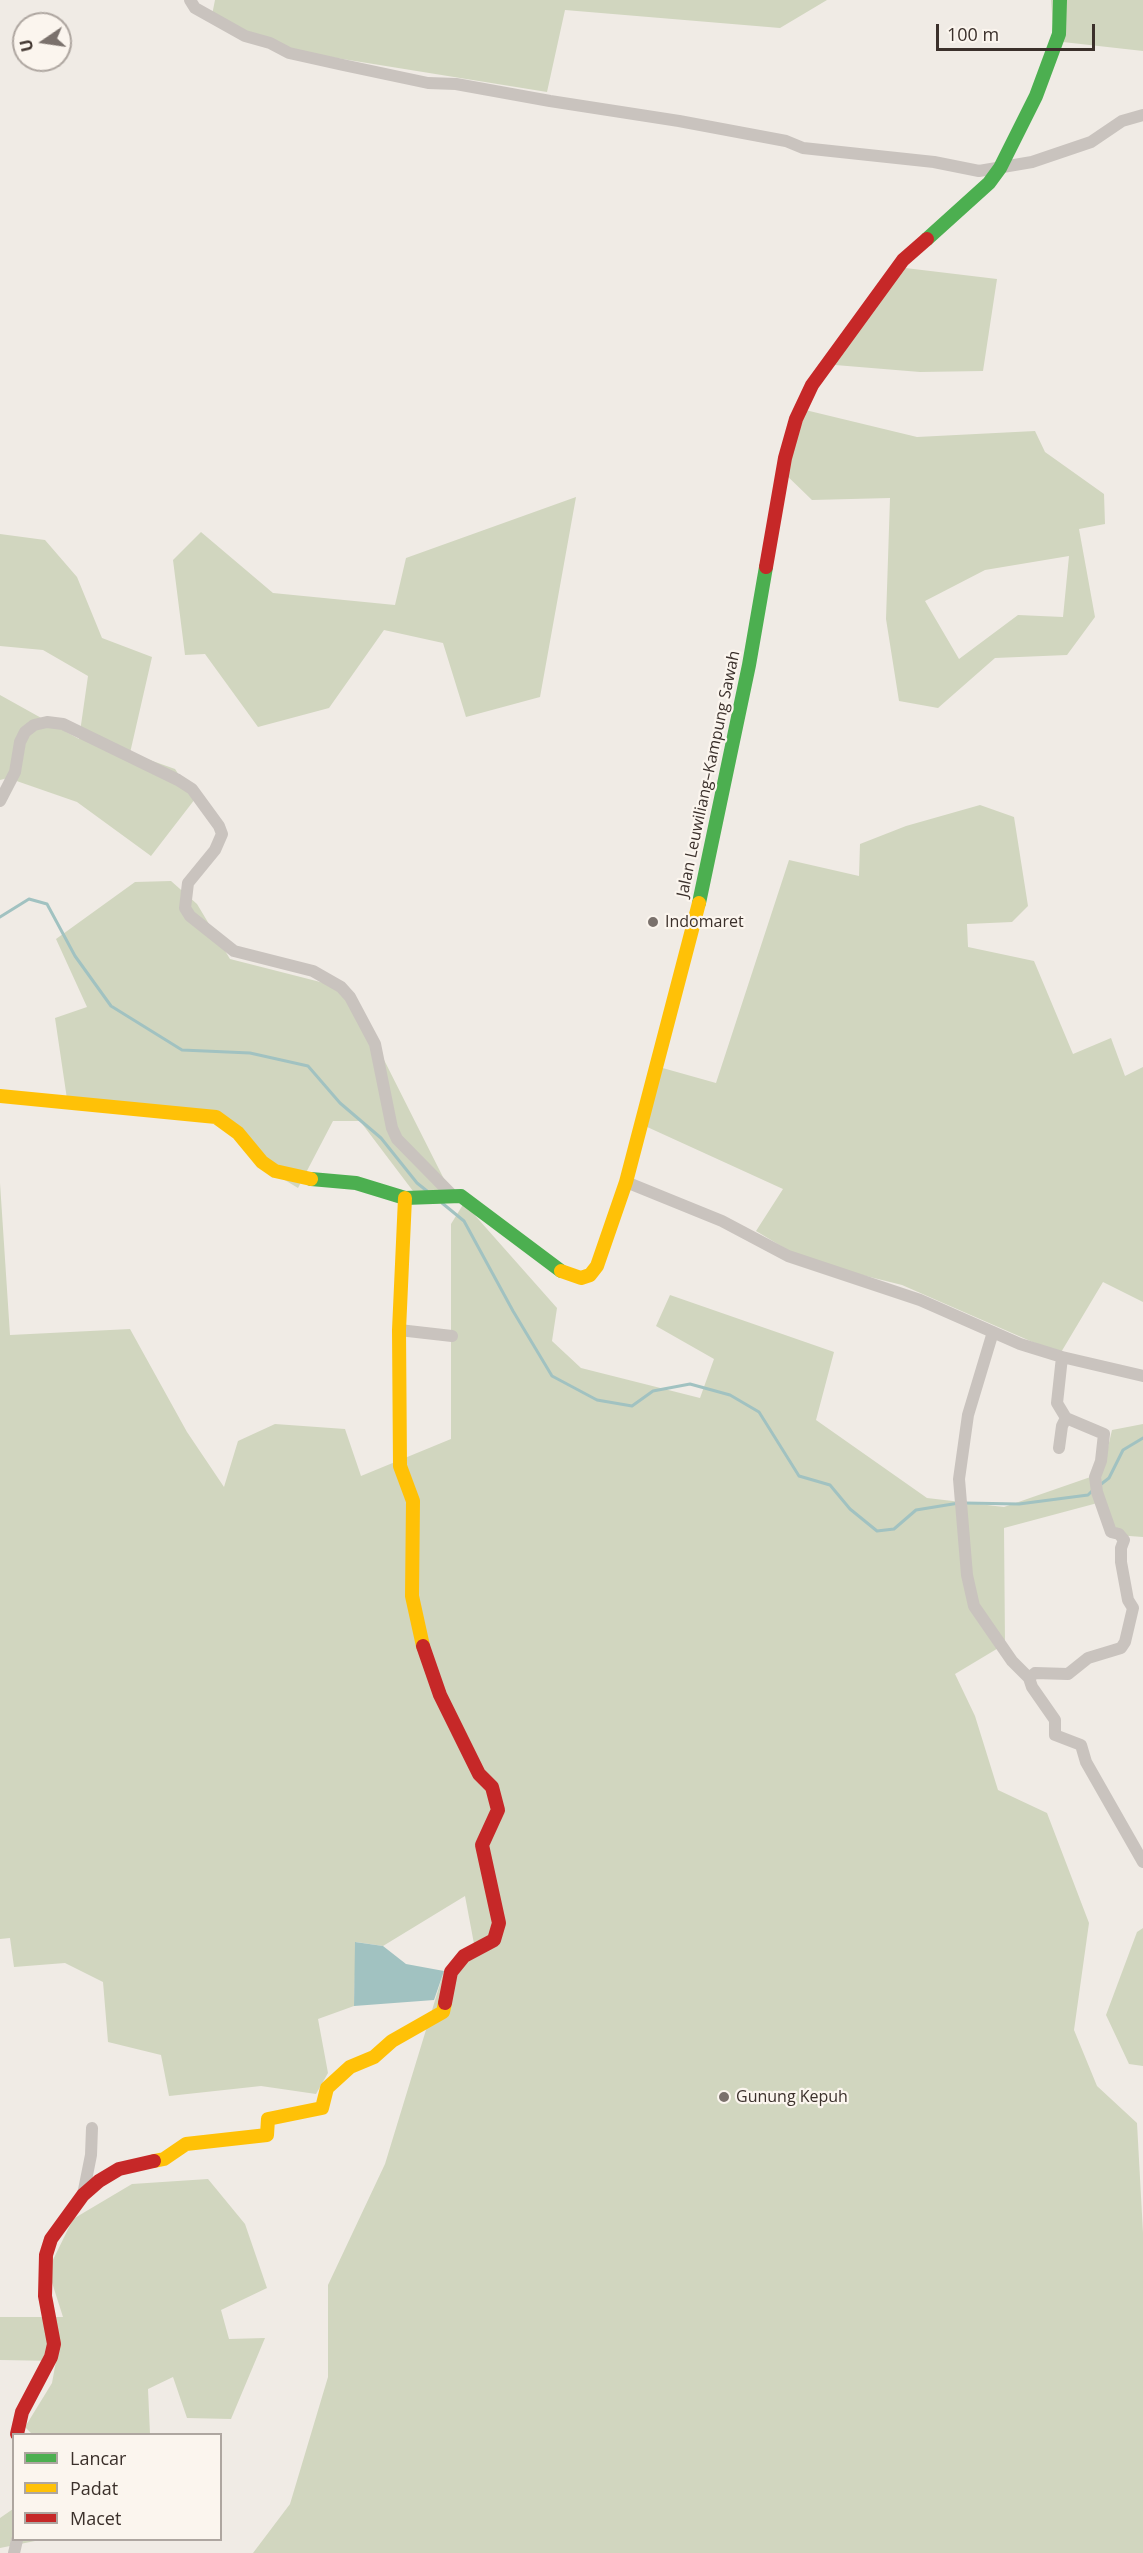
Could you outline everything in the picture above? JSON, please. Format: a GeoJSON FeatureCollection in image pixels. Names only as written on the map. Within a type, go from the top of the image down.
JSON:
{"type":"FeatureCollection","features":[{"type":"Feature","properties":{"kind":"main road","name":"Jalan Leuwiliang–Kampung Sawah"},"geometry":{"type":"LineString","coordinates":[[449,1195],[469,1200],[559,1270],[581,1278],[590,1275],[597,1266],[626,1182],[697,912],[749,665],[785,458],[796,419],[812,385],[903,260],[989,183],[1000,168],[1036,96],[1059,34],[1060,0]]}},
{"type":"Feature","properties":{"kind":"main road"},"geometry":{"type":"LineString","coordinates":[[0,1096],[216,1117],[238,1133],[262,1162],[276,1172],[293,1177],[356,1183],[405,1198],[422,1199],[449,1195]]}},
{"type":"Feature","properties":{"kind":"main road"},"geometry":{"type":"LineString","coordinates":[[16,2433],[22,2412],[51,2356],[54,2344],[45,2296],[46,2255],[51,2239],[83,2195],[99,2181],[120,2169],[164,2159],[186,2144],[267,2136],[268,2119],[322,2108],[327,2088],[350,2067],[374,2057],[392,2041],[443,2012],[451,1972],[465,1956],[494,1940],[499,1923],[482,1845],[498,1810],[492,1787],[479,1774],[440,1695],[420,1639],[412,1596],[413,1501],[400,1466],[399,1330],[405,1198]]}},
{"type":"Feature","properties":{"kind":"street"},"geometry":{"type":"LineString","coordinates":[[190,0],[195,8],[244,36],[270,43],[289,52],[354,68],[428,82],[456,84],[539,100],[679,121],[786,141],[803,148],[934,162],[979,171],[1032,162],[1091,142],[1122,121],[1143,116]]}},
{"type":"Feature","properties":{"kind":"street"},"geometry":{"type":"LineString","coordinates":[[0,801],[15,772],[20,742],[25,732],[34,725],[47,722],[63,724],[192,789],[219,826],[222,834],[215,850],[188,883],[185,908],[190,916],[234,951],[313,971],[341,987],[350,997],[375,1044],[392,1128],[397,1139],[449,1195]]}},
{"type":"Feature","properties":{"kind":"street"},"geometry":{"type":"LineString","coordinates":[[626,1182],[722,1221],[788,1256],[920,1300],[993,1332],[1062,1357],[1143,1376]]}},
{"type":"Feature","properties":{"kind":"street"},"geometry":{"type":"LineString","coordinates":[[399,1330],[452,1336]]}},
{"type":"Feature","properties":{"kind":"street"},"geometry":{"type":"LineString","coordinates":[[993,1332],[963,1439],[959,1479],[967,1575],[974,1606],[1012,1661],[1029,1678],[1032,1687],[1055,1720],[1055,1735],[1081,1745],[1086,1762],[1143,1862]]}},
{"type":"Feature","properties":{"kind":"street"},"geometry":{"type":"LineString","coordinates":[[1029,1678],[1035,1672],[1068,1674],[1088,1658],[1114,1651],[1125,1642],[1133,1608],[1128,1600],[1121,1562],[1120,1548],[1124,1540],[1119,1534],[1111,1532],[1097,1492],[1095,1478],[1101,1461],[1104,1434],[1065,1418],[1057,1403],[1062,1357]]}},
{"type":"Feature","properties":{"kind":"street"},"geometry":{"type":"LineString","coordinates":[[1059,1448],[1065,1418]]}},
{"type":"Feature","properties":{"kind":"street"},"geometry":{"type":"LineString","coordinates":[[83,2195],[92,2155],[92,2128]]}},
{"type":"Feature","properties":{"kind":"green space"},"geometry":{"type":"Polygon","coordinates":[[[215,0],[827,0],[780,28],[565,10],[547,92],[299,52],[211,20],[215,0]]]}},
{"type":"Feature","properties":{"kind":"green space"},"geometry":{"type":"Polygon","coordinates":[[[1051,0],[1143,0],[1143,51],[1054,41],[1051,0]]]}},
{"type":"Feature","properties":{"kind":"green space"},"geometry":{"type":"Polygon","coordinates":[[[897,267],[997,279],[983,371],[920,372],[823,364],[897,267]]]}},
{"type":"Feature","properties":{"kind":"green space"},"geometry":{"type":"Polygon","coordinates":[[[797,408],[917,437],[1035,431],[1045,452],[1104,494],[1105,524],[1079,529],[1095,617],[1067,655],[995,658],[938,708],[899,701],[886,619],[890,498],[812,500],[781,470],[797,408]],[[1069,556],[985,570],[925,601],[959,659],[1018,615],[1063,617],[1069,556]]]}},
{"type":"Feature","properties":{"kind":"green space"},"geometry":{"type":"Polygon","coordinates":[[[576,497],[540,697],[466,717],[443,643],[384,630],[329,708],[258,727],[205,654],[185,655],[173,560],[201,532],[273,593],[395,605],[406,558],[576,497]]]}},
{"type":"Feature","properties":{"kind":"green space"},"geometry":{"type":"Polygon","coordinates":[[[0,534],[45,540],[77,577],[102,638],[152,657],[130,753],[175,769],[195,799],[151,856],[77,802],[8,778],[0,780],[0,695],[79,739],[88,676],[43,650],[0,646],[0,534]]]}},
{"type":"Feature","properties":{"kind":"green space"},"geometry":{"type":"Polygon","coordinates":[[[980,805],[1014,817],[1028,906],[1012,922],[967,924],[968,947],[1034,961],[1073,1054],[1111,1038],[1125,1076],[1143,1067],[1143,1302],[1103,1282],[1060,1354],[902,1285],[806,1261],[756,1231],[783,1189],[645,1126],[659,1067],[716,1083],[789,860],[859,876],[860,844],[906,826],[980,805]]]}},
{"type":"Feature","properties":{"kind":"green space"},"geometry":{"type":"Polygon","coordinates":[[[171,881],[197,904],[230,959],[336,986],[372,1036],[448,1187],[419,1199],[360,1121],[333,1121],[298,1188],[260,1165],[222,1117],[67,1099],[55,1018],[87,1007],[56,939],[135,882],[171,881]]]}},
{"type":"Feature","properties":{"kind":"green space"},"geometry":{"type":"Polygon","coordinates":[[[0,1183],[10,1335],[130,1329],[187,1432],[224,1487],[238,1441],[275,1424],[345,1429],[361,1476],[451,1439],[451,1224],[464,1203],[557,1308],[552,1341],[581,1368],[700,1398],[714,1359],[656,1326],[670,1295],[834,1352],[816,1420],[927,1498],[1004,1507],[1102,1473],[1112,1430],[1143,1424],[1143,1537],[1116,1535],[1105,1501],[1004,1528],[1005,1644],[955,1674],[975,1716],[998,1790],[1047,1813],[1089,1923],[1074,2030],[1097,2086],[1137,2123],[1143,2233],[1143,2553],[253,2553],[290,2504],[328,2377],[328,2285],[385,2164],[444,1971],[475,1949],[465,1896],[383,1946],[356,1942],[354,2006],[318,2019],[328,2073],[316,2094],[261,2086],[169,2096],[161,2055],[108,2042],[103,1982],[65,1963],[14,1967],[10,1938],[0,1939],[0,1183]]]}},
{"type":"Feature","properties":{"kind":"green space"},"geometry":{"type":"Polygon","coordinates":[[[1143,1928],[1143,2066],[1129,2064],[1106,2015],[1137,1932],[1143,1928]]]}},
{"type":"Feature","properties":{"kind":"green space"},"geometry":{"type":"Polygon","coordinates":[[[208,2179],[245,2224],[267,2288],[221,2310],[229,2339],[265,2338],[231,2419],[187,2418],[173,2377],[148,2389],[150,2433],[31,2433],[25,2427],[52,2383],[56,2361],[0,2360],[0,2317],[63,2317],[48,2270],[73,2219],[132,2184],[208,2179]]]}},
{"type":"Feature","properties":{"kind":"green space"},"geometry":{"type":"Polygon","coordinates":[[[12,2510],[12,2541],[35,2541],[0,2548],[0,2518],[12,2510]]]}},
{"type":"Feature","properties":{"kind":"water"},"geometry":{"type":"Polygon","coordinates":[[[355,1942],[383,1946],[406,1964],[444,1971],[434,2000],[354,2006],[355,1942]]]}},
{"type":"Feature","properties":{"kind":"waterway"},"geometry":{"type":"LineString","coordinates":[[0,917],[29,899],[47,904],[75,956],[111,1006],[182,1050],[250,1053],[308,1066],[340,1103],[381,1138],[417,1183],[427,1191]]}},
{"type":"Feature","properties":{"kind":"waterway"},"geometry":{"type":"LineString","coordinates":[[442,1203],[464,1221],[513,1311],[552,1376],[597,1400],[632,1406],[653,1391],[690,1384],[730,1395],[759,1412],[799,1476],[830,1485],[850,1509],[877,1531],[894,1529],[916,1510],[959,1503]]}},
{"type":"Feature","properties":{"kind":"waterway"},"geometry":{"type":"LineString","coordinates":[[1100,1485],[1109,1478],[1123,1450],[1143,1438]]}},
{"type":"Feature","properties":{"kind":"waterway"},"geometry":{"type":"LineString","coordinates":[[965,1503],[1019,1504],[1088,1495],[1092,1491]]}},
{"type":"Feature","properties":{"kind":"traffic: fast"},"geometry":{"type":"LineString","coordinates":[[927,239],[989,183],[1000,168],[1036,96],[1059,34],[1060,0]]}},
{"type":"Feature","properties":{"kind":"traffic: fast"},"geometry":{"type":"LineString","coordinates":[[699,903],[749,665],[766,567]]}},
{"type":"Feature","properties":{"kind":"traffic: fast"},"geometry":{"type":"LineString","coordinates":[[311,1179],[356,1183],[405,1198],[461,1196],[561,1271]]}},
{"type":"Feature","properties":{"kind":"traffic: slow"},"geometry":{"type":"LineString","coordinates":[[561,1271],[581,1278],[590,1275],[597,1266],[626,1182],[699,903]]}},
{"type":"Feature","properties":{"kind":"traffic: slow"},"geometry":{"type":"LineString","coordinates":[[0,1096],[216,1117],[238,1133],[262,1162],[275,1171],[311,1179]]}},
{"type":"Feature","properties":{"kind":"traffic: slow"},"geometry":{"type":"LineString","coordinates":[[405,1198],[399,1330],[400,1466],[413,1501],[412,1596],[423,1646]]}},
{"type":"Feature","properties":{"kind":"traffic: slow"},"geometry":{"type":"LineString","coordinates":[[154,2161],[164,2159],[186,2144],[267,2135],[268,2119],[322,2108],[327,2088],[350,2067],[374,2057],[392,2041],[443,2012],[445,2003]]}},
{"type":"Feature","properties":{"kind":"traffic: jam"},"geometry":{"type":"LineString","coordinates":[[766,567],[785,458],[796,419],[812,385],[903,260],[927,239]]}},
{"type":"Feature","properties":{"kind":"traffic: jam"},"geometry":{"type":"LineString","coordinates":[[423,1646],[440,1695],[479,1774],[492,1787],[498,1810],[482,1845],[499,1923],[494,1940],[464,1956],[451,1972],[445,2003]]}},
{"type":"Feature","properties":{"kind":"traffic: jam"},"geometry":{"type":"LineString","coordinates":[[17,2433],[22,2412],[51,2357],[54,2344],[45,2296],[46,2255],[51,2239],[83,2195],[99,2181],[119,2169],[154,2161]]}},
{"type":"Feature","properties":{"kind":"place","name":"Indomaret"},"geometry":{"type":"Point","coordinates":[653,922]}},
{"type":"Feature","properties":{"kind":"place","name":"Gunung Kepuh"},"geometry":{"type":"Point","coordinates":[724,2097]}}]}
